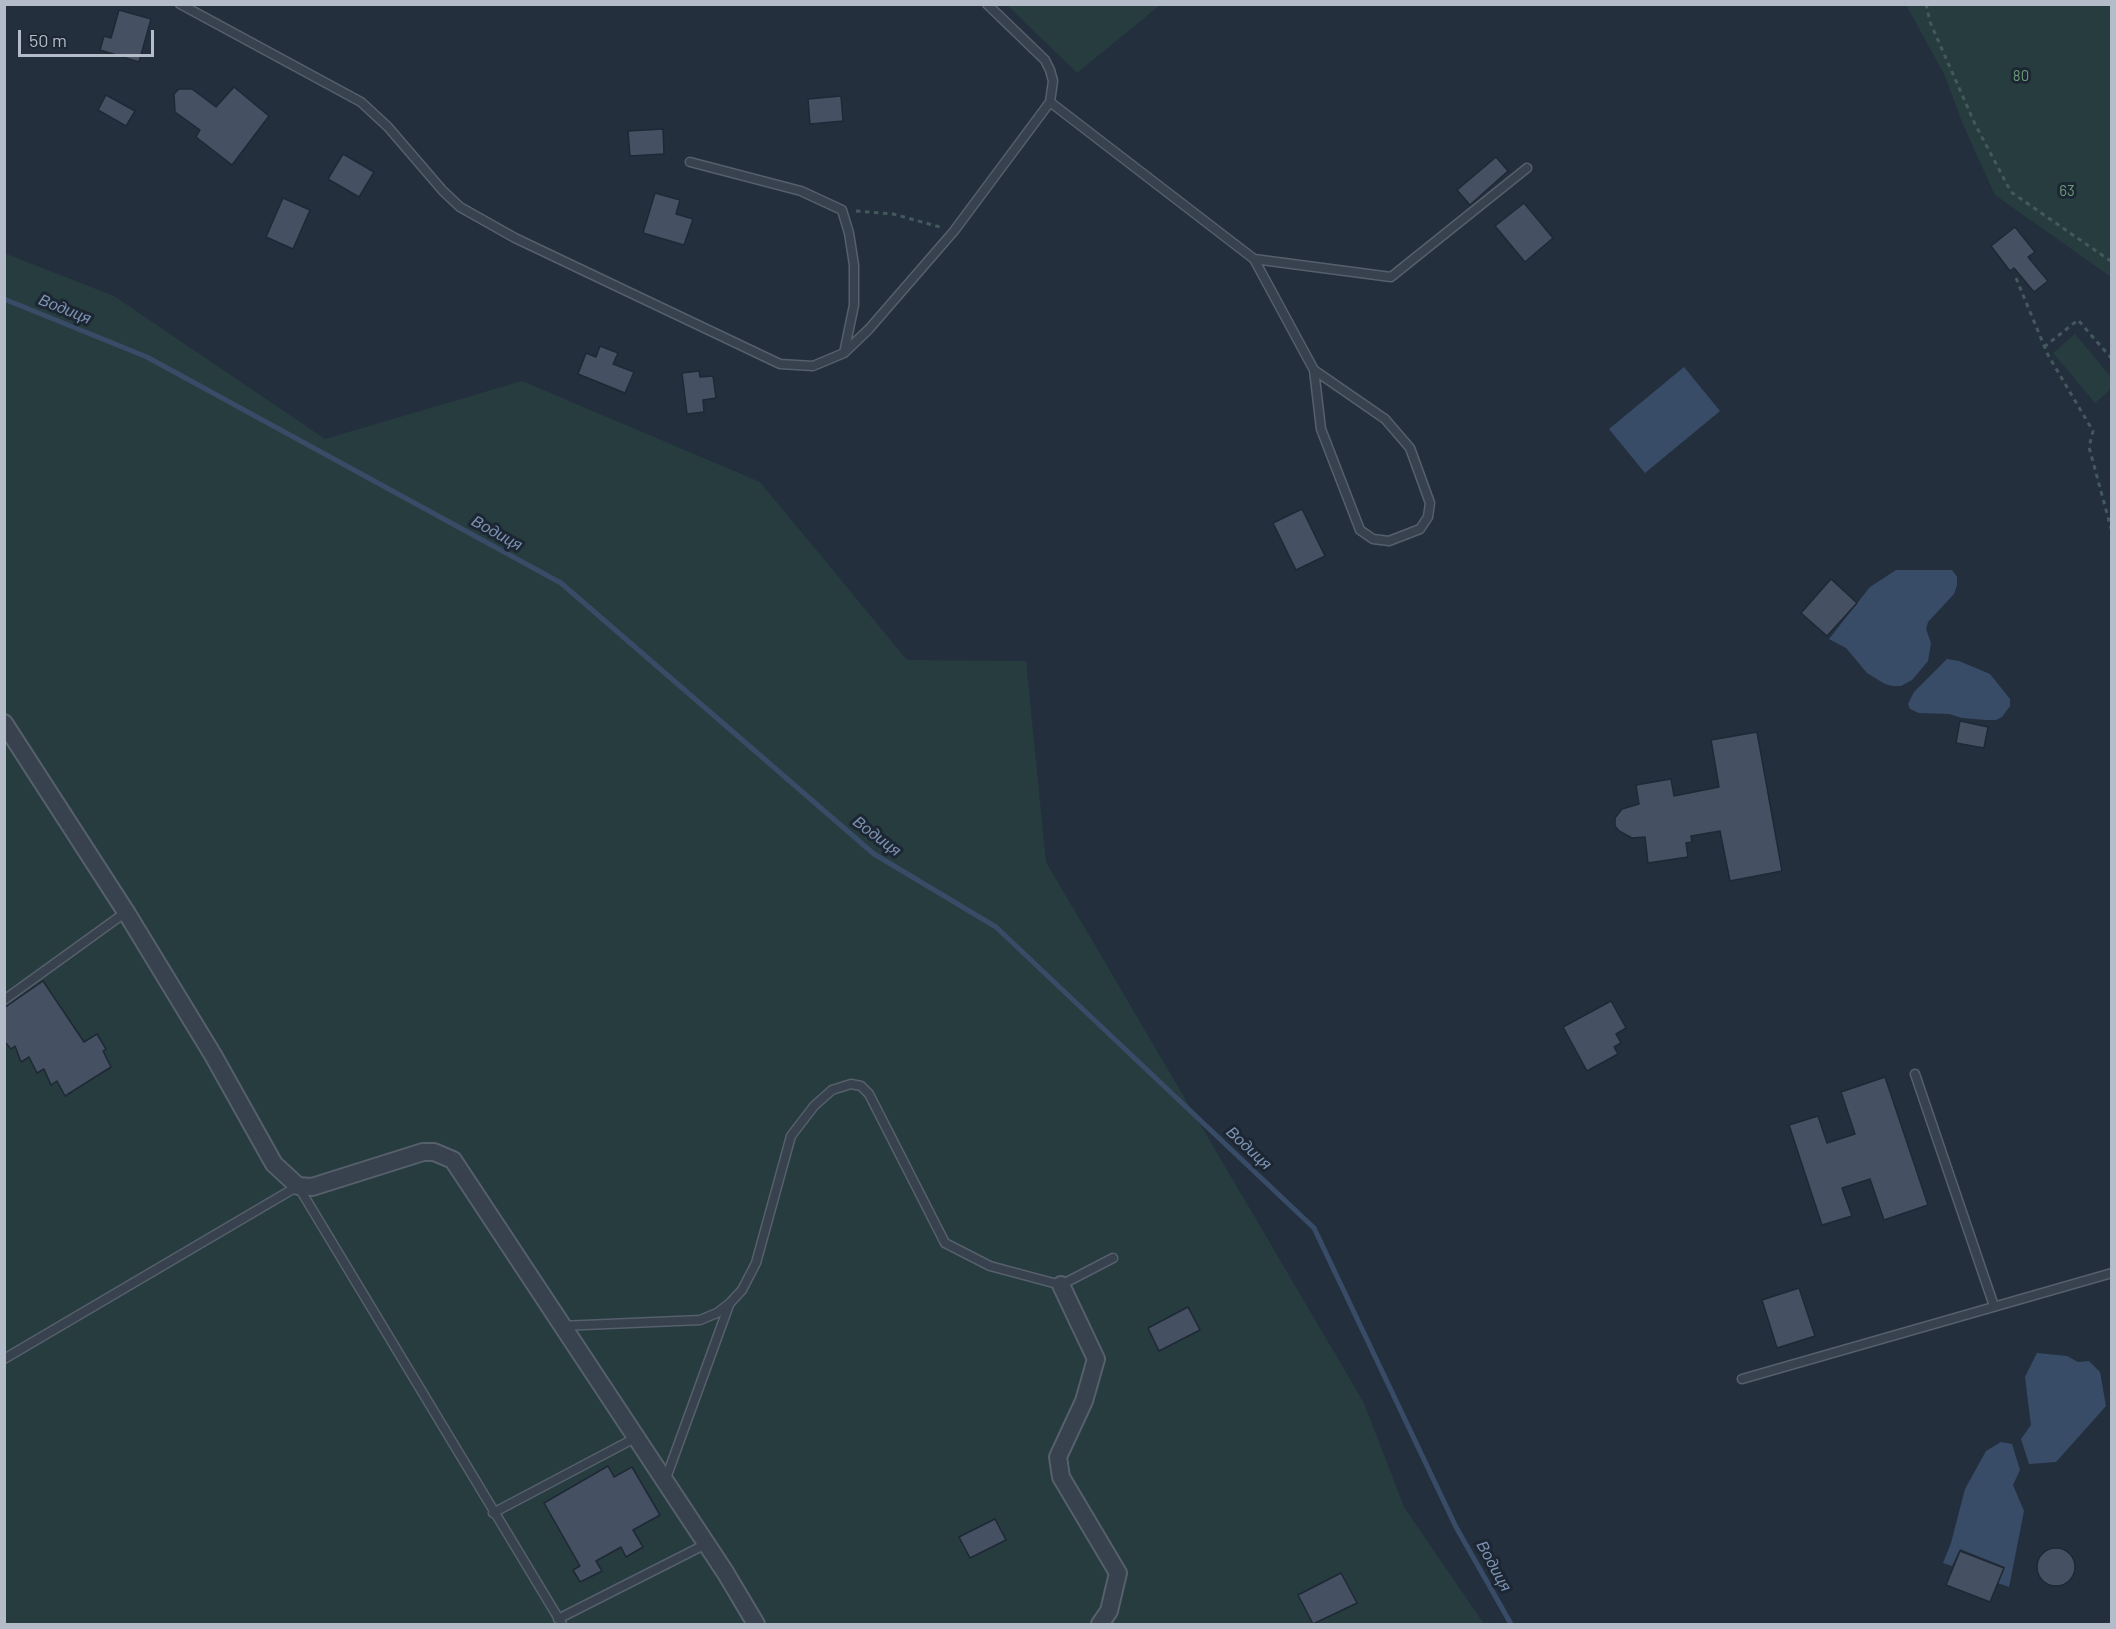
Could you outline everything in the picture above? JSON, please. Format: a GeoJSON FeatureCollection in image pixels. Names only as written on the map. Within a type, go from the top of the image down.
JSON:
{"type":"FeatureCollection","features":[{"type":"Feature","properties":{"kind":"street"},"geometry":{"type":"LineString","coordinates":[[4,723],[126,912],[213,1055],[274,1164],[298,1186],[312,1186],[423,1152],[434,1152],[453,1160],[706,1544],[756,1624]]}},
{"type":"Feature","properties":{"kind":"street"},"geometry":{"type":"LineString","coordinates":[[1061,1285],[1096,1359],[1084,1401],[1058,1456],[1061,1477],[1118,1573],[1109,1611],[1100,1624]]}},
{"type":"Feature","properties":{"kind":"lane"},"geometry":{"type":"LineString","coordinates":[[180,4],[361,102],[388,127],[443,191],[460,207],[515,238],[780,364],[813,366],[844,353],[869,329],[954,231],[1050,102],[1053,81],[1045,60],[987,4]]}},
{"type":"Feature","properties":{"kind":"lane"},"geometry":{"type":"LineString","coordinates":[[1050,102],[1254,259],[1314,370],[1321,429],[1360,530],[1373,539],[1389,542],[1420,529],[1428,517],[1430,503],[1410,448],[1385,419],[1314,370]]}},
{"type":"Feature","properties":{"kind":"lane"},"geometry":{"type":"LineString","coordinates":[[690,162],[801,191],[842,210],[849,233],[854,265],[854,305],[844,353]]}},
{"type":"Feature","properties":{"kind":"lane"},"geometry":{"type":"LineString","coordinates":[[1254,259],[1391,277],[1527,168]]}},
{"type":"Feature","properties":{"kind":"lane"},"geometry":{"type":"LineString","coordinates":[[4,1000],[126,912]]}},
{"type":"Feature","properties":{"kind":"lane"},"geometry":{"type":"LineString","coordinates":[[1915,1074],[1994,1306]]}},
{"type":"Feature","properties":{"kind":"lane"},"geometry":{"type":"LineString","coordinates":[[561,1326],[700,1320],[717,1313],[730,1304],[742,1290],[756,1263],[791,1136],[814,1106],[832,1090],[851,1084],[861,1086],[868,1094],[945,1243],[990,1266],[1061,1285],[1113,1258]]}},
{"type":"Feature","properties":{"kind":"lane"},"geometry":{"type":"LineString","coordinates":[[4,1359],[298,1186],[560,1622],[706,1544]]}},
{"type":"Feature","properties":{"kind":"lane"},"geometry":{"type":"LineString","coordinates":[[1742,1379],[2112,1273]]}},
{"type":"Feature","properties":{"kind":"lane"},"geometry":{"type":"LineString","coordinates":[[665,1482],[730,1304]]}},
{"type":"Feature","properties":{"kind":"lane"},"geometry":{"type":"LineString","coordinates":[[493,1513],[635,1438]]}},
{"type":"Feature","properties":{"kind":"path"},"geometry":{"type":"LineString","coordinates":[[1926,4],[1930,22],[1976,124],[2012,192],[2112,262]]}},
{"type":"Feature","properties":{"kind":"path"},"geometry":{"type":"LineString","coordinates":[[842,210],[893,214],[954,231]]}},
{"type":"Feature","properties":{"kind":"path"},"geometry":{"type":"LineString","coordinates":[[2016,278],[2044,347],[2093,431],[2089,447],[2112,532]]}},
{"type":"Feature","properties":{"kind":"path"},"geometry":{"type":"LineString","coordinates":[[2044,347],[2078,320],[2112,359]]}},
{"type":"Feature","properties":{"kind":"green space"},"geometry":{"type":"Polygon","coordinates":[[[1007,5],[1160,5],[1077,73],[1007,5]]]}},
{"type":"Feature","properties":{"kind":"green space","name":"80"},"geometry":{"type":"Polygon","coordinates":[[[1906,5],[2111,5],[2111,277],[1995,195],[1964,127],[1944,74],[1906,5]]]}},
{"type":"Feature","properties":{"kind":"green space"},"geometry":{"type":"Polygon","coordinates":[[[4,253],[114,296],[325,439],[522,381],[760,482],[907,660],[1026,661],[1046,862],[1364,1403],[1404,1507],[1484,1624],[5,1624],[4,253]]]}},
{"type":"Feature","properties":{"kind":"green space"},"geometry":{"type":"Polygon","coordinates":[[[2075,334],[2111,377],[2111,389],[2095,403],[2053,353],[2075,334]]]}},
{"type":"Feature","properties":{"kind":"water"},"geometry":{"type":"Polygon","coordinates":[[[1684,367],[1720,411],[1645,473],[1609,429],[1684,367]]]}},
{"type":"Feature","properties":{"kind":"water"},"geometry":{"type":"Polygon","coordinates":[[[1896,570],[1952,570],[1957,577],[1954,594],[1928,622],[1926,629],[1931,643],[1928,661],[1912,680],[1901,686],[1885,684],[1867,673],[1846,648],[1829,639],[1870,587],[1896,570]]]}},
{"type":"Feature","properties":{"kind":"water"},"geometry":{"type":"Polygon","coordinates":[[[1947,659],[1959,661],[1990,674],[2010,699],[2010,706],[2002,717],[1996,720],[1962,718],[1949,714],[1919,713],[1910,709],[1908,704],[1914,692],[1947,659]]]}},
{"type":"Feature","properties":{"kind":"water"},"geometry":{"type":"Polygon","coordinates":[[[2037,1353],[2067,1356],[2078,1362],[2089,1361],[2100,1372],[2106,1406],[2056,1462],[2029,1464],[2021,1439],[2031,1425],[2025,1377],[2037,1353]]]}},
{"type":"Feature","properties":{"kind":"water"},"geometry":{"type":"Polygon","coordinates":[[[2001,1442],[2012,1444],[2020,1470],[2013,1485],[2024,1511],[2009,1587],[1998,1583],[2005,1567],[1960,1549],[1952,1566],[1943,1563],[1951,1543],[1965,1489],[1986,1451],[2001,1442]]]}},
{"type":"Feature","properties":{"kind":"building"},"geometry":{"type":"Polygon","coordinates":[[[119,10],[151,19],[139,62],[100,50],[104,36],[111,38],[119,10]]]}},
{"type":"Feature","properties":{"kind":"building"},"geometry":{"type":"Polygon","coordinates":[[[234,87],[269,116],[232,165],[196,137],[200,130],[175,112],[174,94],[179,89],[192,89],[216,107],[234,87]]]}},
{"type":"Feature","properties":{"kind":"building"},"geometry":{"type":"Polygon","coordinates":[[[106,95],[135,111],[126,126],[98,110],[106,95]]]}},
{"type":"Feature","properties":{"kind":"building"},"geometry":{"type":"Polygon","coordinates":[[[841,96],[843,121],[810,124],[808,99],[841,96]]]}},
{"type":"Feature","properties":{"kind":"building"},"geometry":{"type":"Polygon","coordinates":[[[663,129],[664,154],[630,156],[628,131],[663,129]]]}},
{"type":"Feature","properties":{"kind":"building"},"geometry":{"type":"Polygon","coordinates":[[[343,154],[374,172],[359,197],[328,179],[343,154]]]}},
{"type":"Feature","properties":{"kind":"building"},"geometry":{"type":"Polygon","coordinates":[[[1496,157],[1508,171],[1470,205],[1457,190],[1496,157]]]}},
{"type":"Feature","properties":{"kind":"building"},"geometry":{"type":"Polygon","coordinates":[[[655,193],[680,200],[676,214],[693,219],[684,245],[643,233],[655,193]]]}},
{"type":"Feature","properties":{"kind":"building"},"geometry":{"type":"Polygon","coordinates":[[[283,198],[310,210],[293,249],[266,237],[283,198]]]}},
{"type":"Feature","properties":{"kind":"building"},"geometry":{"type":"Polygon","coordinates":[[[1524,203],[1553,238],[1525,262],[1495,226],[1524,203]]]}},
{"type":"Feature","properties":{"kind":"building"},"geometry":{"type":"Polygon","coordinates":[[[2015,227],[2035,252],[2028,257],[2048,281],[2034,292],[2014,268],[2010,271],[1991,246],[2015,227]]]}},
{"type":"Feature","properties":{"kind":"building"},"geometry":{"type":"Polygon","coordinates":[[[600,346],[618,353],[613,364],[634,372],[625,393],[578,374],[586,353],[596,357],[600,346]]]}},
{"type":"Feature","properties":{"kind":"building"},"geometry":{"type":"Polygon","coordinates":[[[699,371],[700,377],[713,376],[716,398],[703,400],[704,412],[687,414],[682,373],[699,371]]]}},
{"type":"Feature","properties":{"kind":"building"},"geometry":{"type":"Polygon","coordinates":[[[1302,509],[1325,556],[1296,570],[1273,523],[1302,509]]]}},
{"type":"Feature","properties":{"kind":"building"},"geometry":{"type":"Polygon","coordinates":[[[1831,579],[1857,603],[1827,636],[1801,613],[1831,579]]]}},
{"type":"Feature","properties":{"kind":"building"},"geometry":{"type":"Polygon","coordinates":[[[1960,721],[1988,727],[1984,748],[1956,743],[1960,721]]]}},
{"type":"Feature","properties":{"kind":"building"},"geometry":{"type":"Polygon","coordinates":[[[1757,732],[1782,871],[1730,881],[1720,831],[1691,836],[1692,842],[1686,843],[1688,857],[1648,863],[1645,837],[1632,838],[1615,826],[1615,818],[1622,809],[1639,804],[1636,785],[1671,779],[1674,796],[1719,787],[1711,740],[1757,732]]]}},
{"type":"Feature","properties":{"kind":"building"},"geometry":{"type":"Polygon","coordinates":[[[43,981],[84,1042],[97,1034],[106,1049],[103,1051],[111,1067],[65,1096],[57,1081],[51,1085],[44,1069],[37,1073],[29,1057],[21,1062],[15,1046],[11,1049],[4,1041],[4,1008],[43,981]]]}},
{"type":"Feature","properties":{"kind":"building"},"geometry":{"type":"Polygon","coordinates":[[[1611,1001],[1626,1028],[1616,1034],[1621,1043],[1614,1047],[1618,1054],[1587,1071],[1563,1027],[1611,1001]]]}},
{"type":"Feature","properties":{"kind":"building"},"geometry":{"type":"Polygon","coordinates":[[[1885,1077],[1928,1205],[1884,1220],[1870,1179],[1842,1188],[1852,1216],[1822,1225],[1789,1125],[1818,1116],[1827,1143],[1855,1134],[1841,1092],[1885,1077]]]}},
{"type":"Feature","properties":{"kind":"building"},"geometry":{"type":"Polygon","coordinates":[[[1799,1288],[1815,1336],[1777,1348],[1762,1300],[1799,1288]]]}},
{"type":"Feature","properties":{"kind":"building"},"geometry":{"type":"Polygon","coordinates":[[[1188,1307],[1200,1330],[1159,1351],[1148,1328],[1188,1307]]]}},
{"type":"Feature","properties":{"kind":"building"},"geometry":{"type":"Polygon","coordinates":[[[608,1466],[614,1477],[632,1467],[660,1515],[633,1530],[643,1547],[626,1557],[621,1547],[596,1561],[602,1571],[580,1582],[573,1570],[580,1566],[544,1503],[608,1466]]]}},
{"type":"Feature","properties":{"kind":"building"},"geometry":{"type":"Polygon","coordinates":[[[995,1519],[1006,1540],[970,1558],[959,1537],[995,1519]]]}},
{"type":"Feature","properties":{"kind":"building"},"geometry":{"type":"Polygon","coordinates":[[[2056,1548],[2069,1554],[2075,1567],[2069,1580],[2056,1586],[2043,1580],[2037,1567],[2043,1554],[2056,1548]]]}},
{"type":"Feature","properties":{"kind":"building"},"geometry":{"type":"Polygon","coordinates":[[[1960,1551],[2004,1568],[1990,1602],[1946,1585],[1960,1551]]]}},
{"type":"Feature","properties":{"kind":"building"},"geometry":{"type":"Polygon","coordinates":[[[1341,1573],[1357,1603],[1313,1624],[1298,1595],[1341,1573]]]}},
{"type":"Feature","properties":{"kind":"waterway","name":"Водиця"},"geometry":{"type":"LineString","coordinates":[[4,299],[147,357],[561,583],[874,854],[996,927],[1314,1228],[1456,1527],[1511,1624]]}},
{"type":"Feature","properties":{"kind":"park label","name":"63"},"geometry":{"type":"Point","coordinates":[2067,191]}}]}
